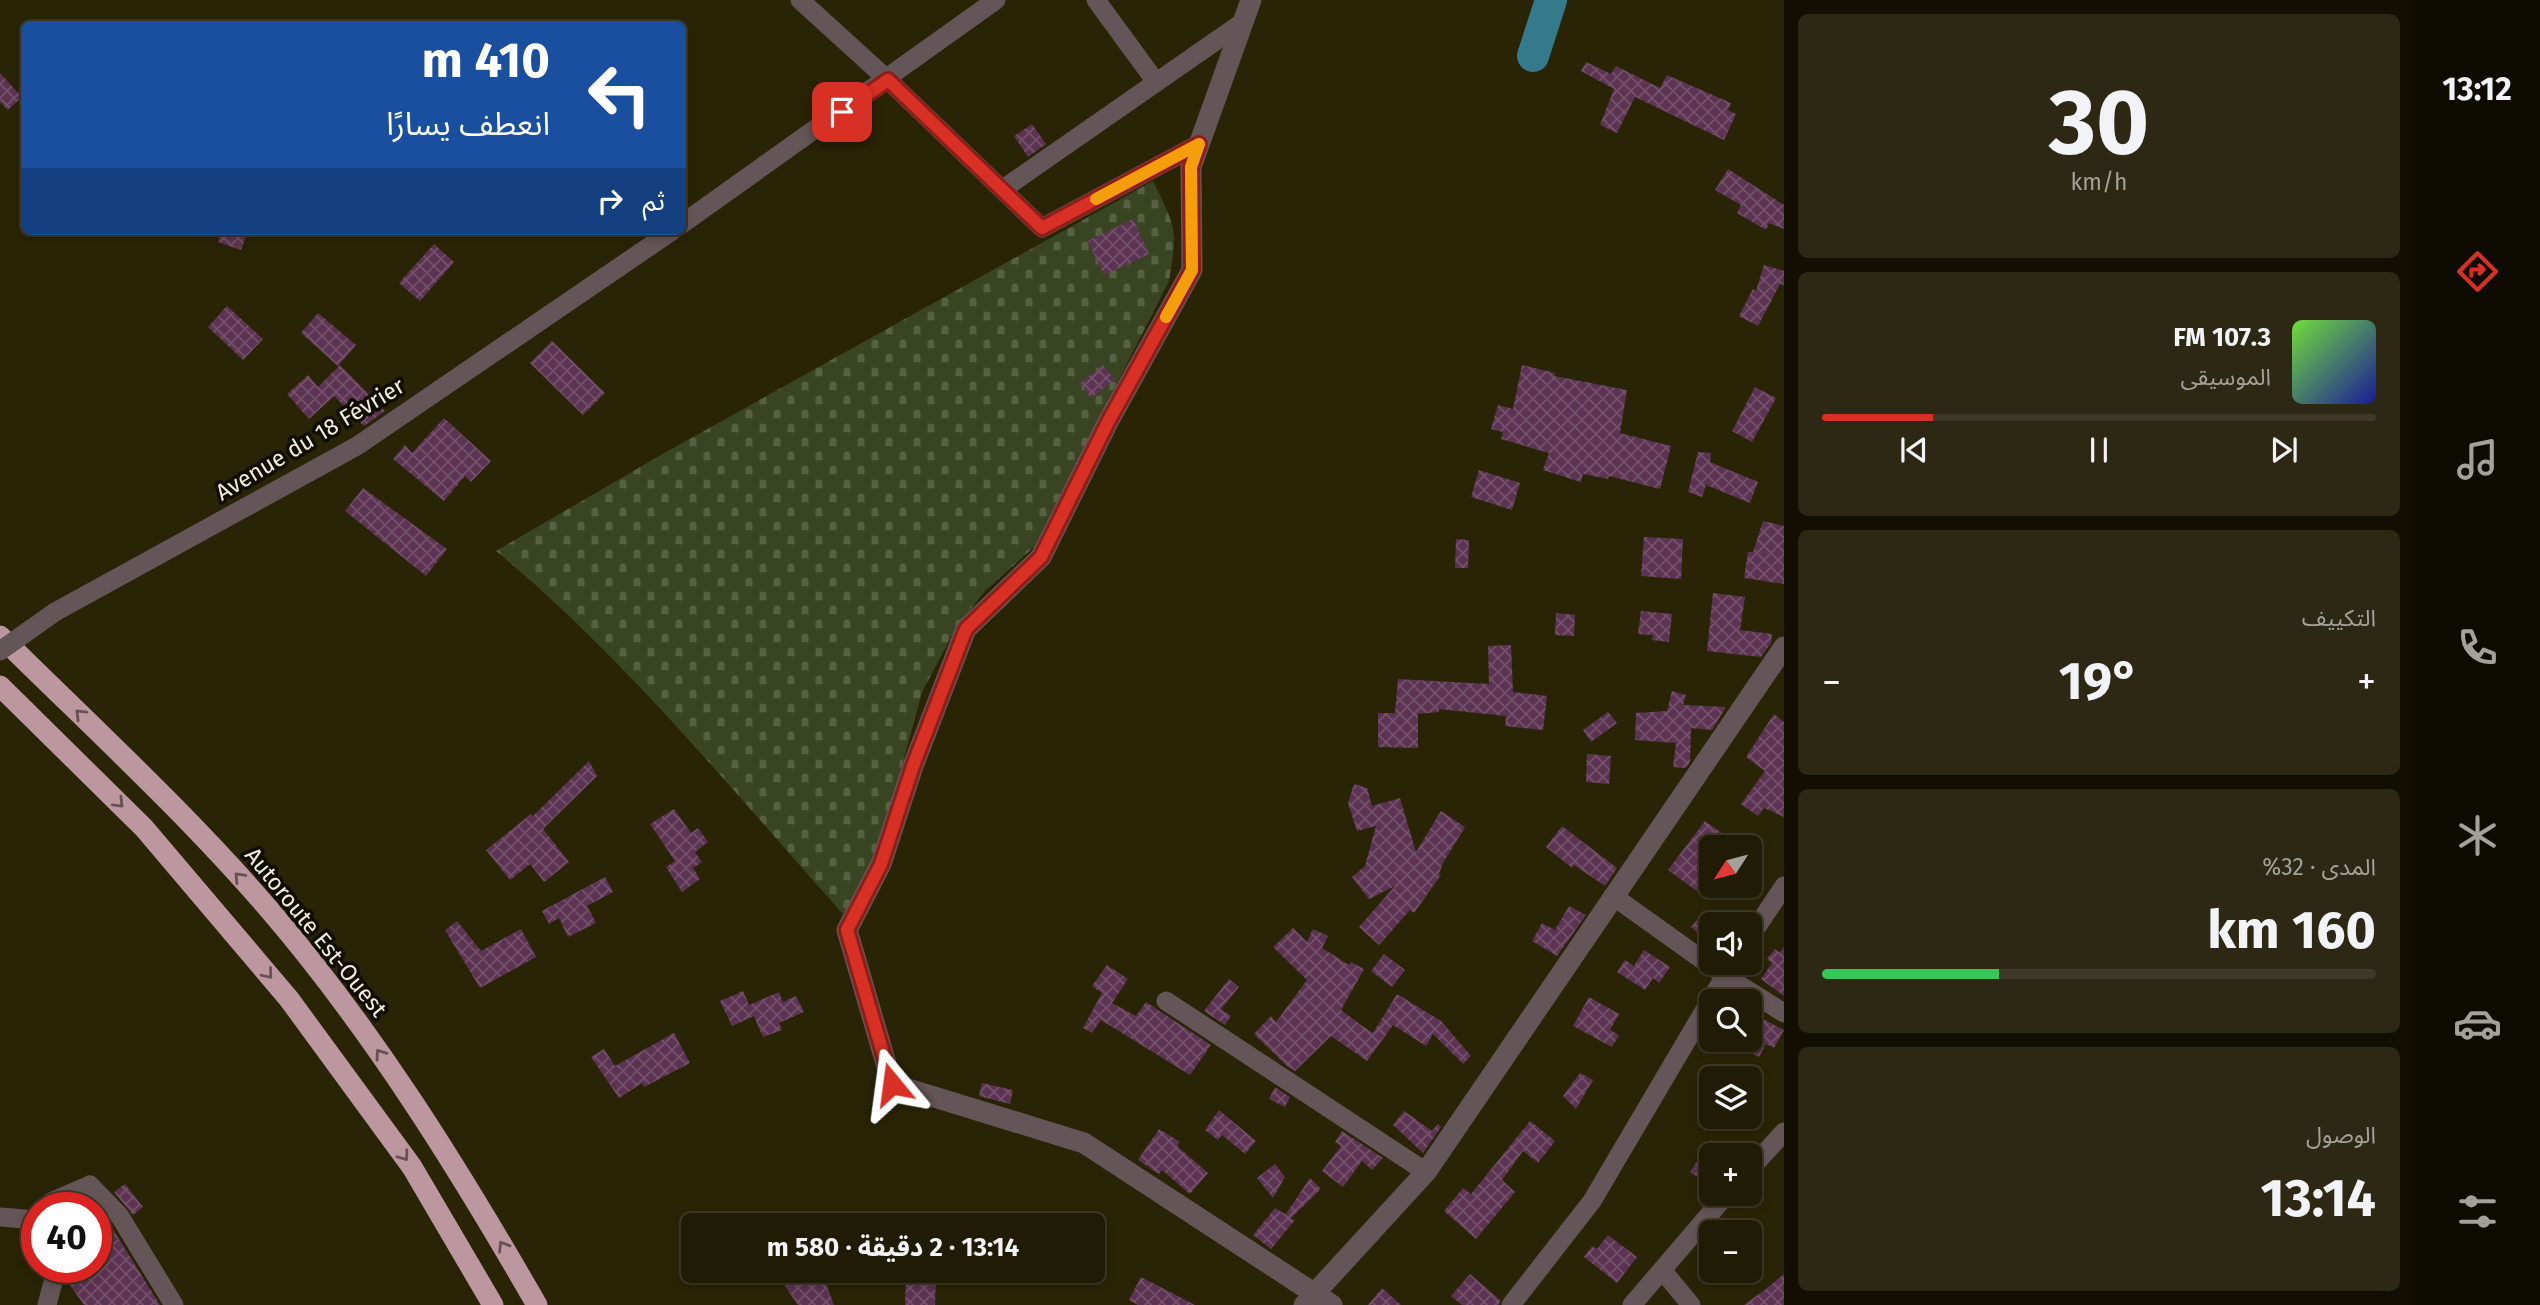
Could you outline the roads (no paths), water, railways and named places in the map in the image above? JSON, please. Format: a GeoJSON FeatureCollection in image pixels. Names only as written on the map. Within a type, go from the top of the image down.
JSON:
{"type":"FeatureCollection","features":[{"type":"Feature","properties":{"kind":"highway","name":"Autoroute Est-Ouest"},"geometry":{"type":"LineString","coordinates":[[0,636],[176,809],[275,918],[355,1018],[427,1121],[537,1305]]}},
{"type":"Feature","properties":{"kind":"highway"},"geometry":{"type":"LineString","coordinates":[[0,686],[144,828],[289,999],[412,1167],[493,1305]]}},
{"type":"Feature","properties":{"kind":"street"},"geometry":{"type":"LineString","coordinates":[[800,0],[888,80],[1042,228],[1199,144]]}},
{"type":"Feature","properties":{"kind":"street"},"geometry":{"type":"LineString","coordinates":[[686,220],[888,80],[996,0]]}},
{"type":"Feature","properties":{"kind":"street"},"geometry":{"type":"LineString","coordinates":[[1097,0],[1156,82]]}},
{"type":"Feature","properties":{"kind":"street"},"geometry":{"type":"LineString","coordinates":[[1251,0],[1191,167],[1192,270],[1108,422],[1041,557],[966,629],[913,766],[881,864],[847,930],[892,1084],[1084,1143],[1317,1301],[1426,1172],[1784,648]]}},
{"type":"Feature","properties":{"kind":"street"},"geometry":{"type":"LineString","coordinates":[[1003,189],[1243,22]]}},
{"type":"Feature","properties":{"kind":"street","name":"Avenue du 18 Février"},"geometry":{"type":"LineString","coordinates":[[0,651],[55,612],[357,446],[666,235]]}},
{"type":"Feature","properties":{"kind":"street"},"geometry":{"type":"LineString","coordinates":[[1762,919],[1784,886]]}},
{"type":"Feature","properties":{"kind":"street"},"geometry":{"type":"LineString","coordinates":[[1613,896],[1699,950]]}},
{"type":"Feature","properties":{"kind":"street"},"geometry":{"type":"LineString","coordinates":[[1511,1305],[1592,1201],[1725,975]]}},
{"type":"Feature","properties":{"kind":"street"},"geometry":{"type":"LineString","coordinates":[[1736,975],[1784,1013]]}},
{"type":"Feature","properties":{"kind":"street"},"geometry":{"type":"LineString","coordinates":[[1166,1001],[1426,1172]]}},
{"type":"Feature","properties":{"kind":"street"},"geometry":{"type":"LineString","coordinates":[[1762,1156],[1784,1132]]}},
{"type":"Feature","properties":{"kind":"street"},"geometry":{"type":"LineString","coordinates":[[74,1192],[90,1185],[97,1192]]}},
{"type":"Feature","properties":{"kind":"street"},"geometry":{"type":"LineString","coordinates":[[1632,1305],[1717,1206]]}},
{"type":"Feature","properties":{"kind":"street"},"geometry":{"type":"LineString","coordinates":[[112,1208],[174,1305]]}},
{"type":"Feature","properties":{"kind":"street"},"geometry":{"type":"LineString","coordinates":[[0,1217],[21,1219]]}},
{"type":"Feature","properties":{"kind":"street"},"geometry":{"type":"LineString","coordinates":[[1662,1270],[1691,1305]]}},
{"type":"Feature","properties":{"kind":"street"},"geometry":{"type":"LineString","coordinates":[[47,1305],[53,1283]]}},
{"type":"Feature","properties":{"kind":"waterway"},"geometry":{"type":"LineString","coordinates":[[1533,56],[1551,0]]}}]}
